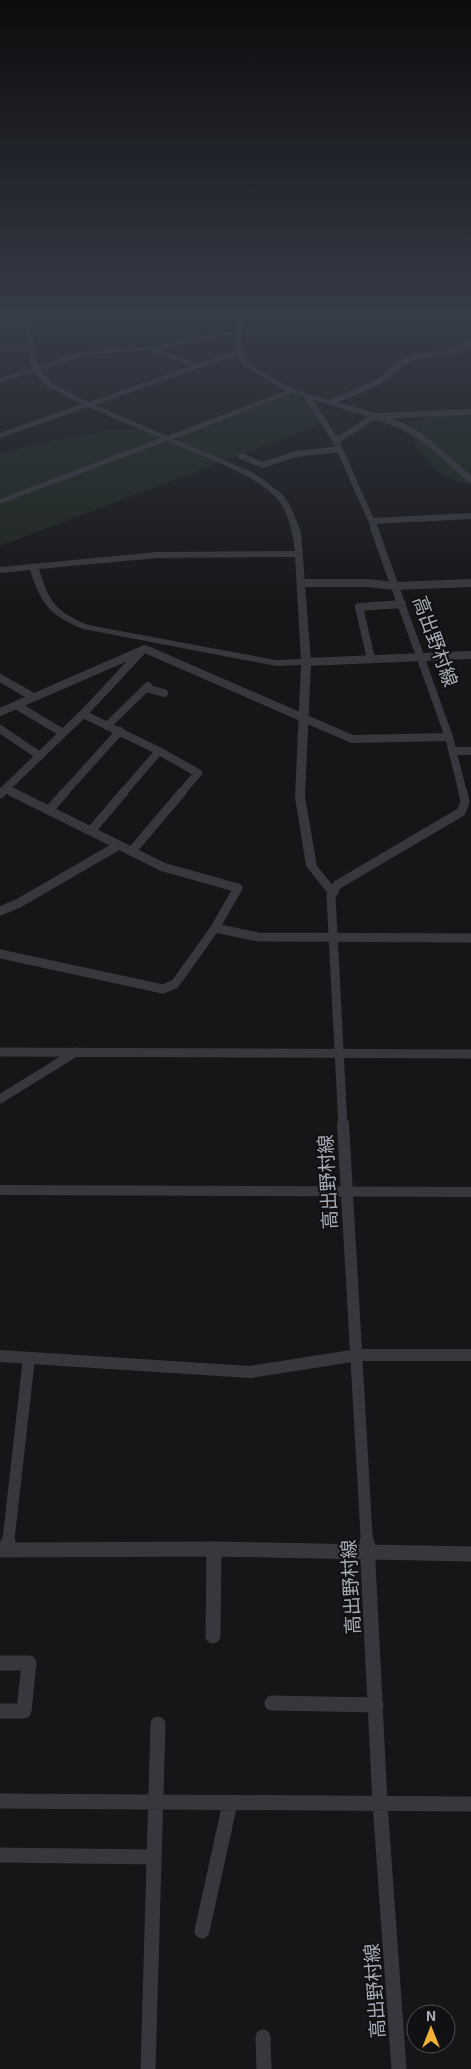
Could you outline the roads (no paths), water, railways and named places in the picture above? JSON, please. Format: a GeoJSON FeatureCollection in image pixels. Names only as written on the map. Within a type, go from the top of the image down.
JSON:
{"type":"FeatureCollection","features":[{"type":"Feature","properties":{"kind":"street"},"geometry":{"type":"LineString","coordinates":[[0,436],[59,416]]}},
{"type":"Feature","properties":{"kind":"street"},"geometry":{"type":"LineString","coordinates":[[114,416],[247,473],[280,497],[294,521],[297,532],[302,583],[306,662],[300,798],[312,866],[333,893]]}},
{"type":"Feature","properties":{"kind":"street"},"geometry":{"type":"LineString","coordinates":[[0,502],[227,416]]}},
{"type":"Feature","properties":{"kind":"street","name":"高出野村線"},"geometry":{"type":"LineString","coordinates":[[320,416],[340,449],[372,521],[453,751],[465,802],[461,812],[337,886],[331,896],[358,1355],[380,1804],[399,2069]]}},
{"type":"Feature","properties":{"kind":"street"},"geometry":{"type":"LineString","coordinates":[[335,439],[341,438],[375,416],[386,416]]}},
{"type":"Feature","properties":{"kind":"street"},"geometry":{"type":"LineString","coordinates":[[375,416],[406,428],[428,442],[471,480]]}},
{"type":"Feature","properties":{"kind":"street"},"geometry":{"type":"LineString","coordinates":[[241,456],[263,465],[296,454],[340,449]]}},
{"type":"Feature","properties":{"kind":"street"},"geometry":{"type":"LineString","coordinates":[[372,521],[471,516]]}},
{"type":"Feature","properties":{"kind":"street"},"geometry":{"type":"LineString","coordinates":[[0,570],[158,555],[298,554]]}},
{"type":"Feature","properties":{"kind":"street"},"geometry":{"type":"LineString","coordinates":[[34,567],[45,601],[54,611],[67,620],[86,627],[276,663],[471,655]]}},
{"type":"Feature","properties":{"kind":"street"},"geometry":{"type":"LineString","coordinates":[[302,583],[367,583],[395,586],[471,583]]}},
{"type":"Feature","properties":{"kind":"street"},"geometry":{"type":"LineString","coordinates":[[371,659],[359,607],[402,604]]}},
{"type":"Feature","properties":{"kind":"street"},"geometry":{"type":"LineString","coordinates":[[1,956],[163,989],[176,984],[215,928],[238,888],[163,867],[50,809],[3,792],[83,714],[145,649],[151,640]]}},
{"type":"Feature","properties":{"kind":"street"},"geometry":{"type":"LineString","coordinates":[[0,712],[145,649],[352,739],[448,737]]}},
{"type":"Feature","properties":{"kind":"street"},"geometry":{"type":"LineString","coordinates":[[0,678],[33,697]]}},
{"type":"Feature","properties":{"kind":"street"},"geometry":{"type":"LineString","coordinates":[[108,726],[147,687],[164,693]]}},
{"type":"Feature","properties":{"kind":"street"},"geometry":{"type":"LineString","coordinates":[[16,704],[63,733]]}},
{"type":"Feature","properties":{"kind":"street"},"geometry":{"type":"LineString","coordinates":[[83,714],[198,772],[132,851]]}},
{"type":"Feature","properties":{"kind":"street"},"geometry":{"type":"LineString","coordinates":[[0,729],[40,756]]}},
{"type":"Feature","properties":{"kind":"street"},"geometry":{"type":"LineString","coordinates":[[50,809],[120,731]]}},
{"type":"Feature","properties":{"kind":"street"},"geometry":{"type":"LineString","coordinates":[[91,831],[159,751]]}},
{"type":"Feature","properties":{"kind":"street"},"geometry":{"type":"LineString","coordinates":[[453,751],[471,751]]}},
{"type":"Feature","properties":{"kind":"street"},"geometry":{"type":"LineString","coordinates":[[0,911],[19,903],[119,845]]}},
{"type":"Feature","properties":{"kind":"street"},"geometry":{"type":"LineString","coordinates":[[215,928],[258,937],[471,938]]}},
{"type":"Feature","properties":{"kind":"street"},"geometry":{"type":"LineString","coordinates":[[0,1052],[471,1054]]}},
{"type":"Feature","properties":{"kind":"street"},"geometry":{"type":"LineString","coordinates":[[0,1099],[77,1052]]}},
{"type":"Feature","properties":{"kind":"street"},"geometry":{"type":"LineString","coordinates":[[0,1190],[471,1192]]}},
{"type":"Feature","properties":{"kind":"street"},"geometry":{"type":"LineString","coordinates":[[0,1356],[250,1372],[358,1355],[471,1354]]}},
{"type":"Feature","properties":{"kind":"street"},"geometry":{"type":"LineString","coordinates":[[29,1358],[4,1550],[214,1549],[471,1554]]}},
{"type":"Feature","properties":{"kind":"street"},"geometry":{"type":"LineString","coordinates":[[212,1636],[214,1549]]}},
{"type":"Feature","properties":{"kind":"street"},"geometry":{"type":"LineString","coordinates":[[0,1663],[30,1663],[24,1711],[0,1711]]}},
{"type":"Feature","properties":{"kind":"street"},"geometry":{"type":"LineString","coordinates":[[272,1703],[376,1705]]}},
{"type":"Feature","properties":{"kind":"street"},"geometry":{"type":"LineString","coordinates":[[148,2069],[158,1724]]}},
{"type":"Feature","properties":{"kind":"street"},"geometry":{"type":"LineString","coordinates":[[0,1801],[471,1804]]}},
{"type":"Feature","properties":{"kind":"street"},"geometry":{"type":"LineString","coordinates":[[202,1931],[230,1803]]}},
{"type":"Feature","properties":{"kind":"street"},"geometry":{"type":"LineString","coordinates":[[0,1855],[153,1857]]}},
{"type":"Feature","properties":{"kind":"street"},"geometry":{"type":"LineString","coordinates":[[263,2037],[264,2069]]}}]}
